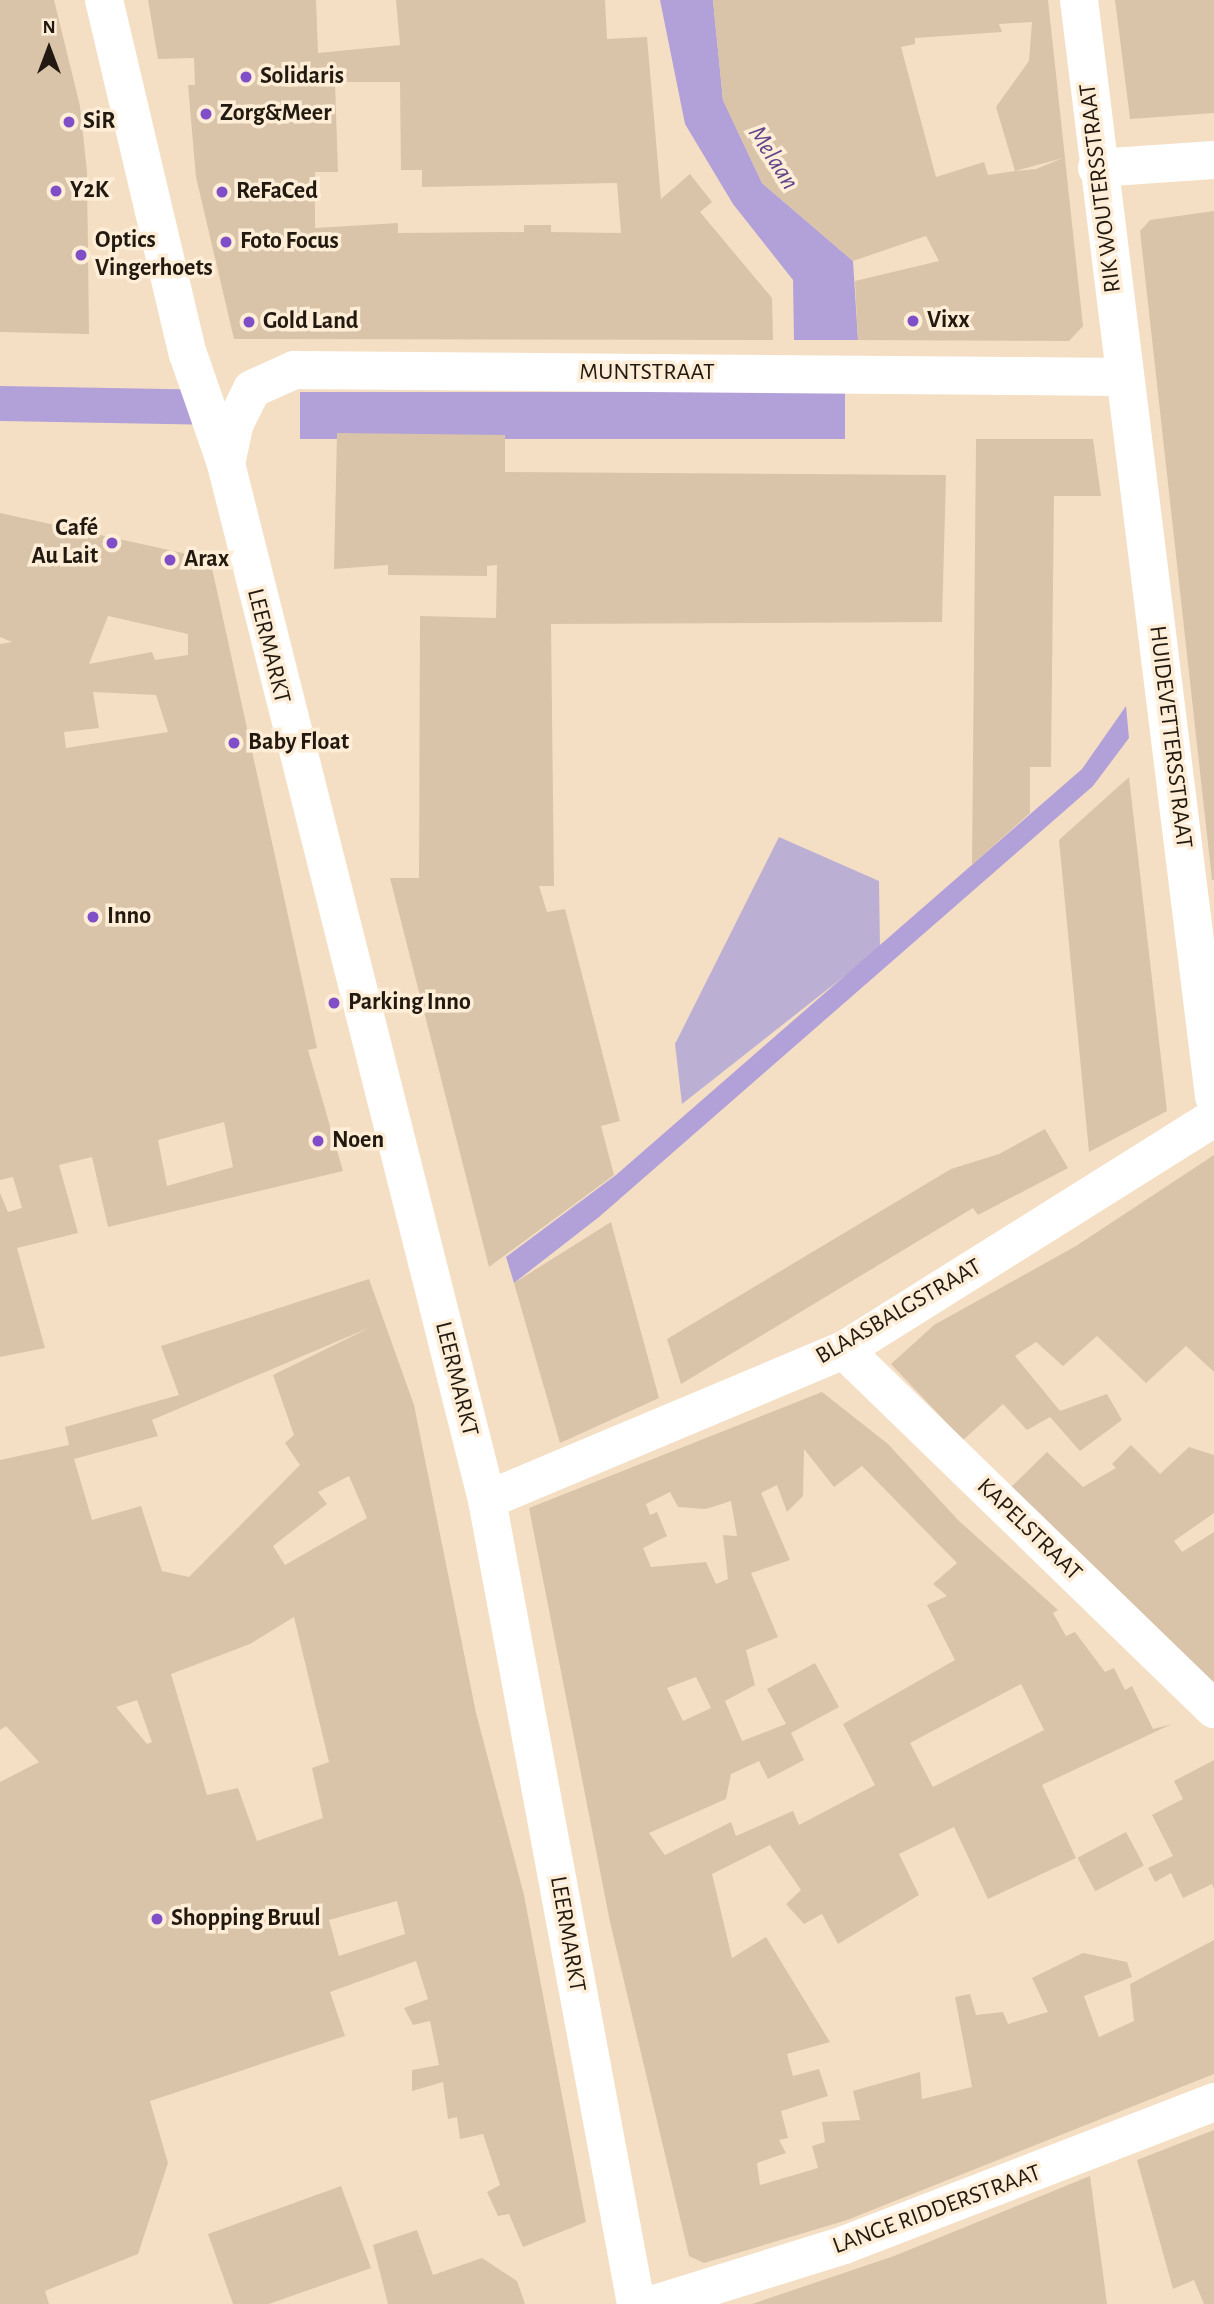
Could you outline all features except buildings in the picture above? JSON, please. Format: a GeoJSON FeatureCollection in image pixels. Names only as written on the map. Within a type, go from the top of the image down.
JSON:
{"type":"FeatureCollection","features":[{"type":"Feature","properties":{"kind":"street","name":"LEERMARKT"},"geometry":{"type":"LineString","coordinates":[[104,0],[188,354],[226,464],[487,1500],[636,2304]]}},
{"type":"Feature","properties":{"kind":"street","name":"RIK WOUTERSSTRAAT"},"geometry":{"type":"LineString","coordinates":[[1079,0],[1097,168],[1125,377]]}},
{"type":"Feature","properties":{"kind":"street"},"geometry":{"type":"LineString","coordinates":[[1097,168],[1214,160]]}},
{"type":"Feature","properties":{"kind":"street","name":"MUNTSTRAAT"},"geometry":{"type":"LineString","coordinates":[[226,464],[234,425],[253,389],[295,370],[1125,377]]}},
{"type":"Feature","properties":{"kind":"street","name":"HUIDEVETTERSSTRAAT"},"geometry":{"type":"LineString","coordinates":[[1125,377],[1214,1097]]}},
{"type":"Feature","properties":{"kind":"street","name":"BLAASBALGSTRAAT"},"geometry":{"type":"LineString","coordinates":[[487,1500],[844,1350],[1214,1118]]}},
{"type":"Feature","properties":{"kind":"street","name":"KAPELSTRAAT"},"geometry":{"type":"LineString","coordinates":[[844,1350],[1214,1709]]}},
{"type":"Feature","properties":{"kind":"street","name":"LANGE RIDDERSTRAAT"},"geometry":{"type":"LineString","coordinates":[[655,2304],[844,2245],[1214,2102]]}},
{"type":"Feature","properties":{"kind":"shaded area"},"geometry":{"type":"Polygon","coordinates":[[[660,0],[713,0],[723,100],[762,183],[853,261],[858,340],[794,340],[793,280],[733,204],[685,124],[660,0]]]}},
{"type":"Feature","properties":{"kind":"shaded area"},"geometry":{"type":"Polygon","coordinates":[[[0,386],[194,389],[193,424],[0,421],[0,386]]]}},
{"type":"Feature","properties":{"kind":"shaded area"},"geometry":{"type":"Polygon","coordinates":[[[300,392],[845,392],[845,439],[300,439],[300,392]]]}},
{"type":"Feature","properties":{"kind":"shaded area"},"geometry":{"type":"Polygon","coordinates":[[[1126,706],[1129,738],[1093,786],[599,1217],[514,1283],[506,1257],[616,1175],[1082,769],[1126,706]]]}},
{"type":"Feature","properties":{"kind":"shaded area"},"geometry":{"type":"Polygon","coordinates":[[[779,837],[879,881],[880,948],[682,1104],[675,1044],[779,837]]]}},
{"type":"Feature","properties":{"kind":"place","name":"Solidaris"},"geometry":{"type":"Point","coordinates":[246,77]}},
{"type":"Feature","properties":{"kind":"place","name":"Zorg&Meer"},"geometry":{"type":"Point","coordinates":[206,114]}},
{"type":"Feature","properties":{"kind":"place","name":"SiR"},"geometry":{"type":"Point","coordinates":[69,122]}},
{"type":"Feature","properties":{"kind":"place","name":"Y2K"},"geometry":{"type":"Point","coordinates":[56,191]}},
{"type":"Feature","properties":{"kind":"place","name":"ReFaCed"},"geometry":{"type":"Point","coordinates":[222,192]}},
{"type":"Feature","properties":{"kind":"place","name":"Foto Focus"},"geometry":{"type":"Point","coordinates":[226,242]}},
{"type":"Feature","properties":{"kind":"place","name":"Optics Vingerhoets"},"geometry":{"type":"Point","coordinates":[81,255]}},
{"type":"Feature","properties":{"kind":"place","name":"Vixx"},"geometry":{"type":"Point","coordinates":[913,321]}},
{"type":"Feature","properties":{"kind":"place","name":"Gold Land"},"geometry":{"type":"Point","coordinates":[249,322]}},
{"type":"Feature","properties":{"kind":"place","name":"Café Au Lait"},"geometry":{"type":"Point","coordinates":[112,543]}},
{"type":"Feature","properties":{"kind":"place","name":"Arax"},"geometry":{"type":"Point","coordinates":[170,560]}},
{"type":"Feature","properties":{"kind":"place","name":"Baby Float"},"geometry":{"type":"Point","coordinates":[234,743]}},
{"type":"Feature","properties":{"kind":"place","name":"Inno"},"geometry":{"type":"Point","coordinates":[93,917]}},
{"type":"Feature","properties":{"kind":"place","name":"Parking Inno"},"geometry":{"type":"Point","coordinates":[334,1003]}},
{"type":"Feature","properties":{"kind":"place","name":"Noen"},"geometry":{"type":"Point","coordinates":[318,1141]}},
{"type":"Feature","properties":{"kind":"place","name":"Shopping Bruul"},"geometry":{"type":"Point","coordinates":[157,1919]}},
{"type":"Feature","properties":{"kind":"water label","name":"Melaan"},"geometry":{"type":"Point","coordinates":[773,158]}}]}
